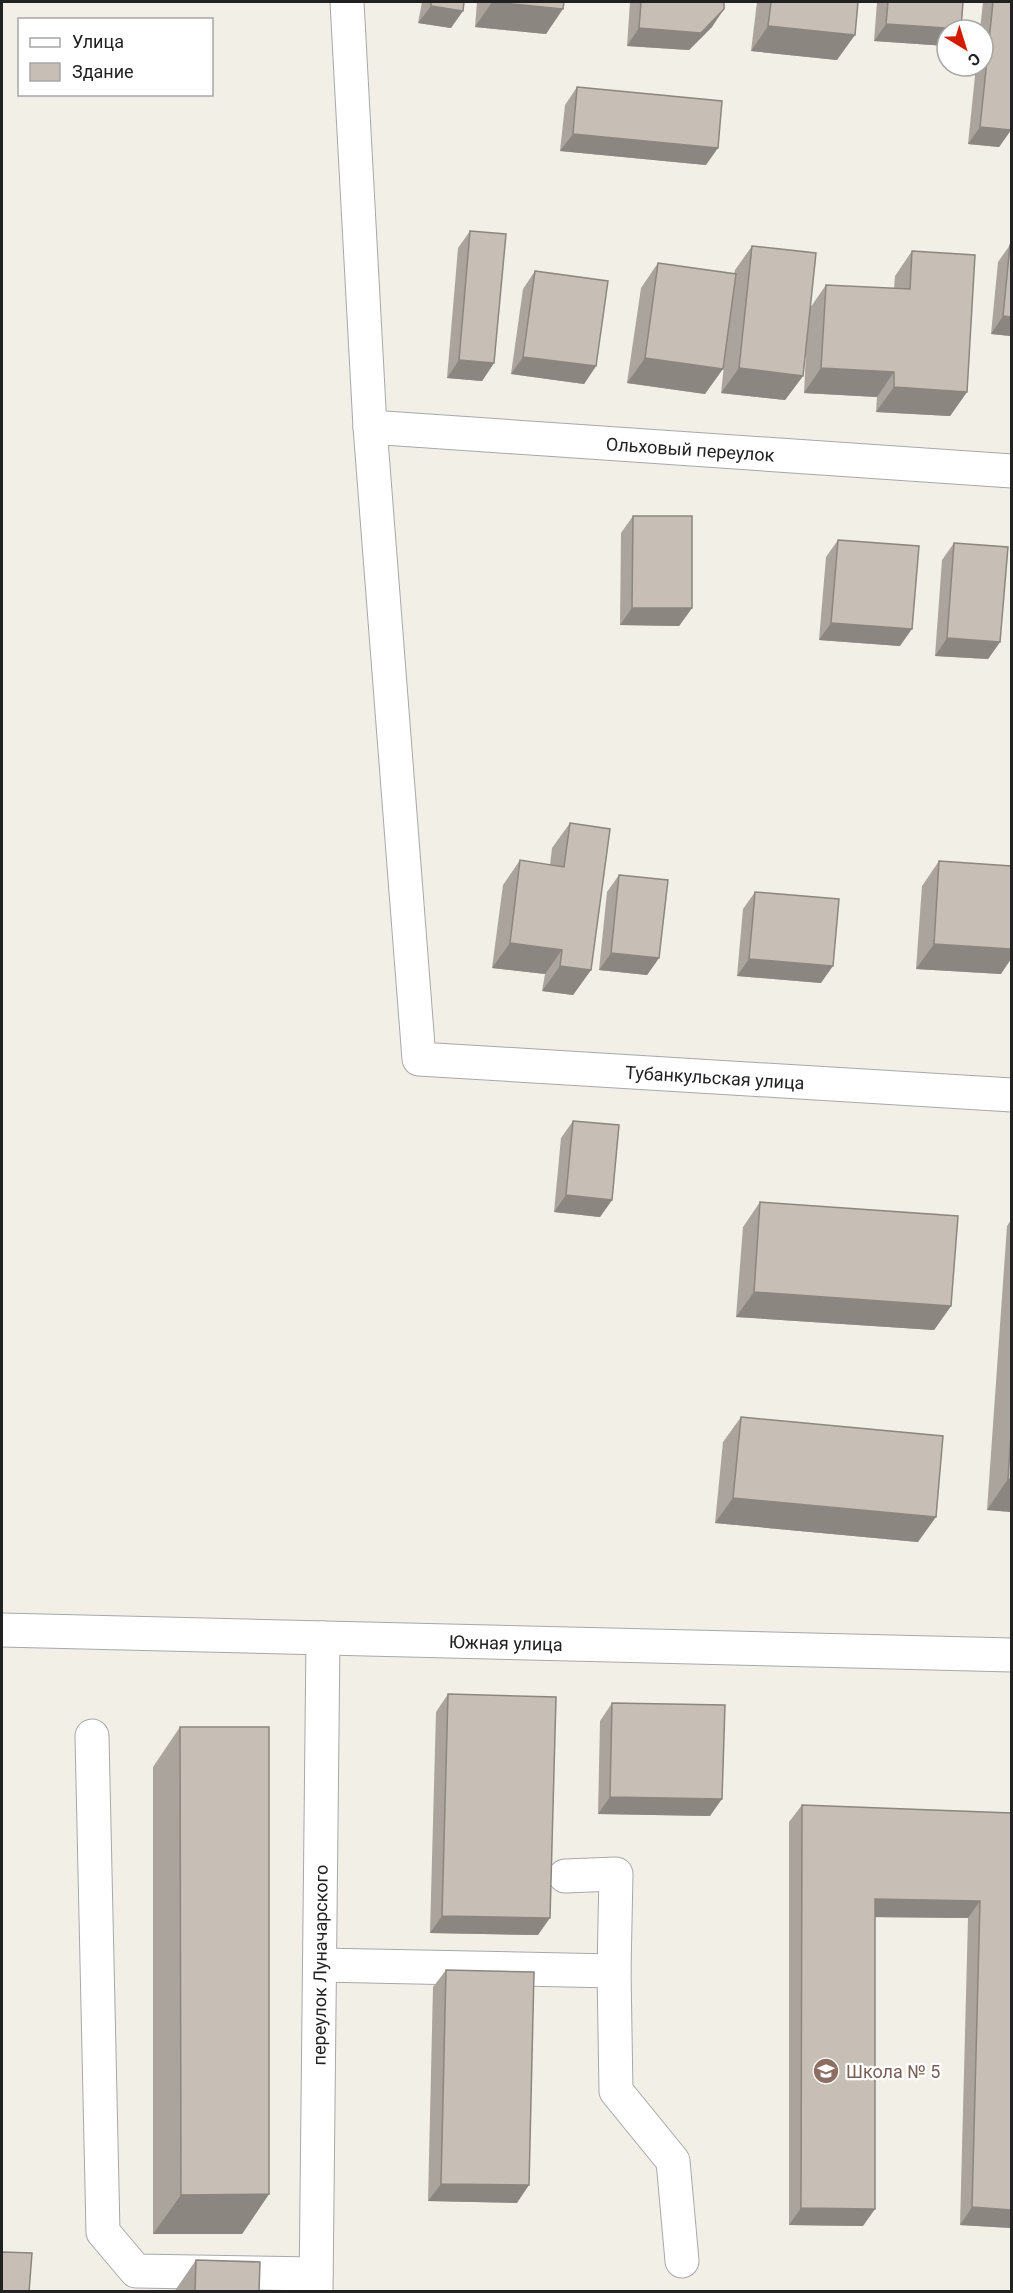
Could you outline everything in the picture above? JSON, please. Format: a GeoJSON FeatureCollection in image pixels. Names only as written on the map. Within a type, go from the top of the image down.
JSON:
{"type":"FeatureCollection","features":[{"type":"Feature","properties":{"kind":"street"},"geometry":{"type":"LineString","coordinates":[[346,2],[370,427]]}},
{"type":"Feature","properties":{"kind":"street","name":"Ольховый переулок"},"geometry":{"type":"LineString","coordinates":[[370,427],[1011,471]]}},
{"type":"Feature","properties":{"kind":"street","name":"Тубанкульская улица"},"geometry":{"type":"LineString","coordinates":[[370,427],[419,1059],[1011,1095]]}},
{"type":"Feature","properties":{"kind":"street","name":"Южная улица"},"geometry":{"type":"LineString","coordinates":[[2,1630],[1011,1655]]}},
{"type":"Feature","properties":{"kind":"street","name":"переулок Луначарского"},"geometry":{"type":"LineString","coordinates":[[316,2283],[323,1638]]}},
{"type":"Feature","properties":{"kind":"street"},"geometry":{"type":"LineString","coordinates":[[92,1736],[103,2232],[136,2281],[316,2283]]}},
{"type":"Feature","properties":{"kind":"street"},"geometry":{"type":"LineString","coordinates":[[565,1875],[616,1874],[614,1971],[616,2091],[673,2161],[681,2261]]}},
{"type":"Feature","properties":{"kind":"street"},"geometry":{"type":"LineString","coordinates":[[320,1965],[614,1971]]}},
{"type":"Feature","properties":{"kind":"building"},"geometry":{"type":"Polygon","coordinates":[[[431,2],[464,2],[463,11],[431,6],[431,2]]]}},
{"type":"Feature","properties":{"kind":"building"},"geometry":{"type":"Polygon","coordinates":[[[492,2],[564,2],[563,9],[492,2]]]}},
{"type":"Feature","properties":{"kind":"building"},"geometry":{"type":"Polygon","coordinates":[[[641,2],[724,2],[724,9],[701,33],[639,28],[641,2]]]}},
{"type":"Feature","properties":{"kind":"building"},"geometry":{"type":"Polygon","coordinates":[[[771,2],[858,2],[855,35],[768,26],[771,2]]]}},
{"type":"Feature","properties":{"kind":"building"},"geometry":{"type":"Polygon","coordinates":[[[888,2],[963,2],[962,18],[935,18],[935,27],[886,24],[888,2]]]}},
{"type":"Feature","properties":{"kind":"building"},"geometry":{"type":"Polygon","coordinates":[[[993,2],[1011,2],[1011,130],[980,127],[985,78],[995,78],[995,18],[991,18],[993,2]]]}},
{"type":"Feature","properties":{"kind":"building"},"geometry":{"type":"Polygon","coordinates":[[[577,87],[722,101],[718,148],[573,134],[577,87]]]}},
{"type":"Feature","properties":{"kind":"building"},"geometry":{"type":"Polygon","coordinates":[[[470,231],[506,234],[494,363],[459,360],[470,231]]]}},
{"type":"Feature","properties":{"kind":"building"},"geometry":{"type":"Polygon","coordinates":[[[1011,245],[1011,317],[1003,316],[1011,245]]]}},
{"type":"Feature","properties":{"kind":"building"},"geometry":{"type":"Polygon","coordinates":[[[752,246],[816,253],[803,376],[739,368],[752,246]]]}},
{"type":"Feature","properties":{"kind":"building"},"geometry":{"type":"Polygon","coordinates":[[[912,251],[975,255],[967,392],[894,387],[894,372],[821,368],[826,285],[910,289],[912,251]]]}},
{"type":"Feature","properties":{"kind":"building"},"geometry":{"type":"Polygon","coordinates":[[[658,263],[736,274],[723,369],[645,358],[658,263]]]}},
{"type":"Feature","properties":{"kind":"building"},"geometry":{"type":"Polygon","coordinates":[[[535,271],[608,281],[596,366],[523,357],[535,271]]]}},
{"type":"Feature","properties":{"kind":"building"},"geometry":{"type":"Polygon","coordinates":[[[633,516],[692,516],[692,608],[632,608],[633,516]]]}},
{"type":"Feature","properties":{"kind":"building"},"geometry":{"type":"Polygon","coordinates":[[[838,540],[919,546],[912,629],[831,623],[838,540]]]}},
{"type":"Feature","properties":{"kind":"building"},"geometry":{"type":"Polygon","coordinates":[[[954,543],[1008,547],[1000,642],[947,638],[954,543]]]}},
{"type":"Feature","properties":{"kind":"building"},"geometry":{"type":"Polygon","coordinates":[[[570,823],[610,829],[591,970],[560,966],[562,950],[510,943],[520,860],[564,867],[570,823]]]}},
{"type":"Feature","properties":{"kind":"building"},"geometry":{"type":"Polygon","coordinates":[[[939,861],[1011,866],[1011,949],[934,944],[939,861]]]}},
{"type":"Feature","properties":{"kind":"building"},"geometry":{"type":"Polygon","coordinates":[[[619,875],[668,880],[659,958],[611,953],[619,875]]]}},
{"type":"Feature","properties":{"kind":"building"},"geometry":{"type":"Polygon","coordinates":[[[755,892],[839,899],[833,966],[749,959],[755,892]]]}},
{"type":"Feature","properties":{"kind":"building"},"geometry":{"type":"Polygon","coordinates":[[[573,1121],[619,1125],[612,1200],[566,1195],[573,1121]]]}},
{"type":"Feature","properties":{"kind":"building"},"geometry":{"type":"Polygon","coordinates":[[[760,1202],[958,1216],[951,1306],[754,1292],[760,1202]]]}},
{"type":"Feature","properties":{"kind":"building"},"geometry":{"type":"Polygon","coordinates":[[[741,1417],[943,1436],[936,1517],[733,1498],[741,1417]]]}},
{"type":"Feature","properties":{"kind":"building"},"geometry":{"type":"Polygon","coordinates":[[[1011,1433],[1011,1480],[1008,1479],[1011,1433]]]}},
{"type":"Feature","properties":{"kind":"building"},"geometry":{"type":"Polygon","coordinates":[[[448,1694],[556,1697],[550,1918],[442,1916],[448,1694]]]}},
{"type":"Feature","properties":{"kind":"building"},"geometry":{"type":"Polygon","coordinates":[[[612,1703],[725,1705],[722,1799],[610,1797],[612,1703]]]}},
{"type":"Feature","properties":{"kind":"building"},"geometry":{"type":"Polygon","coordinates":[[[180,1727],[269,1727],[269,2194],[181,2195],[180,1727]]]}},
{"type":"Feature","properties":{"kind":"building","name":"Школа № 5"},"geometry":{"type":"Polygon","coordinates":[[[802,1805],[1011,1813],[1011,2210],[972,2207],[980,1901],[875,1899],[875,2209],[801,2208],[802,1805]]]}},
{"type":"Feature","properties":{"kind":"building"},"geometry":{"type":"Polygon","coordinates":[[[446,1970],[534,1972],[529,2185],[441,2184],[446,1970]]]}},
{"type":"Feature","properties":{"kind":"building"},"geometry":{"type":"Polygon","coordinates":[[[2,2252],[32,2253],[29,2292],[2,2292],[2,2252]]]}},
{"type":"Feature","properties":{"kind":"building"},"geometry":{"type":"Polygon","coordinates":[[[196,2260],[260,2262],[259,2292],[195,2292],[196,2260]]]}},
{"type":"Feature","properties":{"kind":"place","name":"Школа № 5"},"geometry":{"type":"Point","coordinates":[826,2071]}}]}
